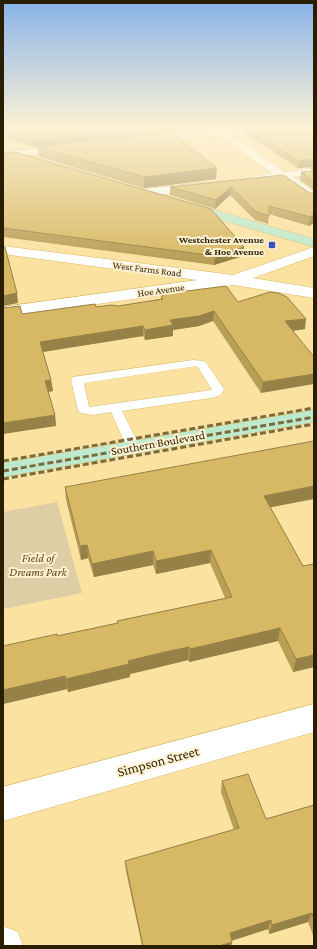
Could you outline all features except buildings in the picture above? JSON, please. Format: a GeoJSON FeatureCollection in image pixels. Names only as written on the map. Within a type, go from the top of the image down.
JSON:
{"type":"FeatureCollection","features":[{"type":"Feature","properties":{"kind":"main road"},"geometry":{"type":"LineString","coordinates":[[133,190],[314,243]]}},
{"type":"Feature","properties":{"kind":"main road","name":"Southern Boulevard"},"geometry":{"type":"LineString","coordinates":[[3,470],[314,416]]}},
{"type":"Feature","properties":{"kind":"street"},"geometry":{"type":"LineString","coordinates":[[278,171],[314,197]]}},
{"type":"Feature","properties":{"kind":"street"},"geometry":{"type":"LineString","coordinates":[[239,181],[312,171]]}},
{"type":"Feature","properties":{"kind":"street"},"geometry":{"type":"LineString","coordinates":[[145,193],[209,185]]}},
{"type":"Feature","properties":{"kind":"street","name":"West Farms Road"},"geometry":{"type":"LineString","coordinates":[[3,250],[234,280],[314,293]]}},
{"type":"Feature","properties":{"kind":"street","name":"Hoe Avenue"},"geometry":{"type":"LineString","coordinates":[[3,312],[234,280],[314,250]]}},
{"type":"Feature","properties":{"kind":"street","name":"Simpson Street"},"geometry":{"type":"LineString","coordinates":[[3,804],[314,718]]}},
{"type":"Feature","properties":{"kind":"lane"},"geometry":{"type":"LineString","coordinates":[[193,362],[200,363],[203,366],[218,389],[217,392],[211,394],[115,408],[93,411],[84,410],[77,380],[193,362]]}},
{"type":"Feature","properties":{"kind":"lane"},"geometry":{"type":"LineString","coordinates":[[115,408],[132,448]]}},
{"type":"Feature","properties":{"kind":"green space","name":"Field of Dreams Park"},"geometry":{"type":"Polygon","coordinates":[[[57,502],[82,593],[3,609],[3,512],[57,502]]]}},
{"type":"Feature","properties":{"kind":"railway"},"geometry":{"type":"LineString","coordinates":[[3,461],[314,408]]}},
{"type":"Feature","properties":{"kind":"railway"},"geometry":{"type":"LineString","coordinates":[[3,471],[314,417]]}},
{"type":"Feature","properties":{"kind":"railway"},"geometry":{"type":"LineString","coordinates":[[3,479],[314,424]]}},
{"type":"Feature","properties":{"kind":"place","name":"Westchester Avenue & Hoe Avenue"},"geometry":{"type":"Point","coordinates":[272,245]}}]}
